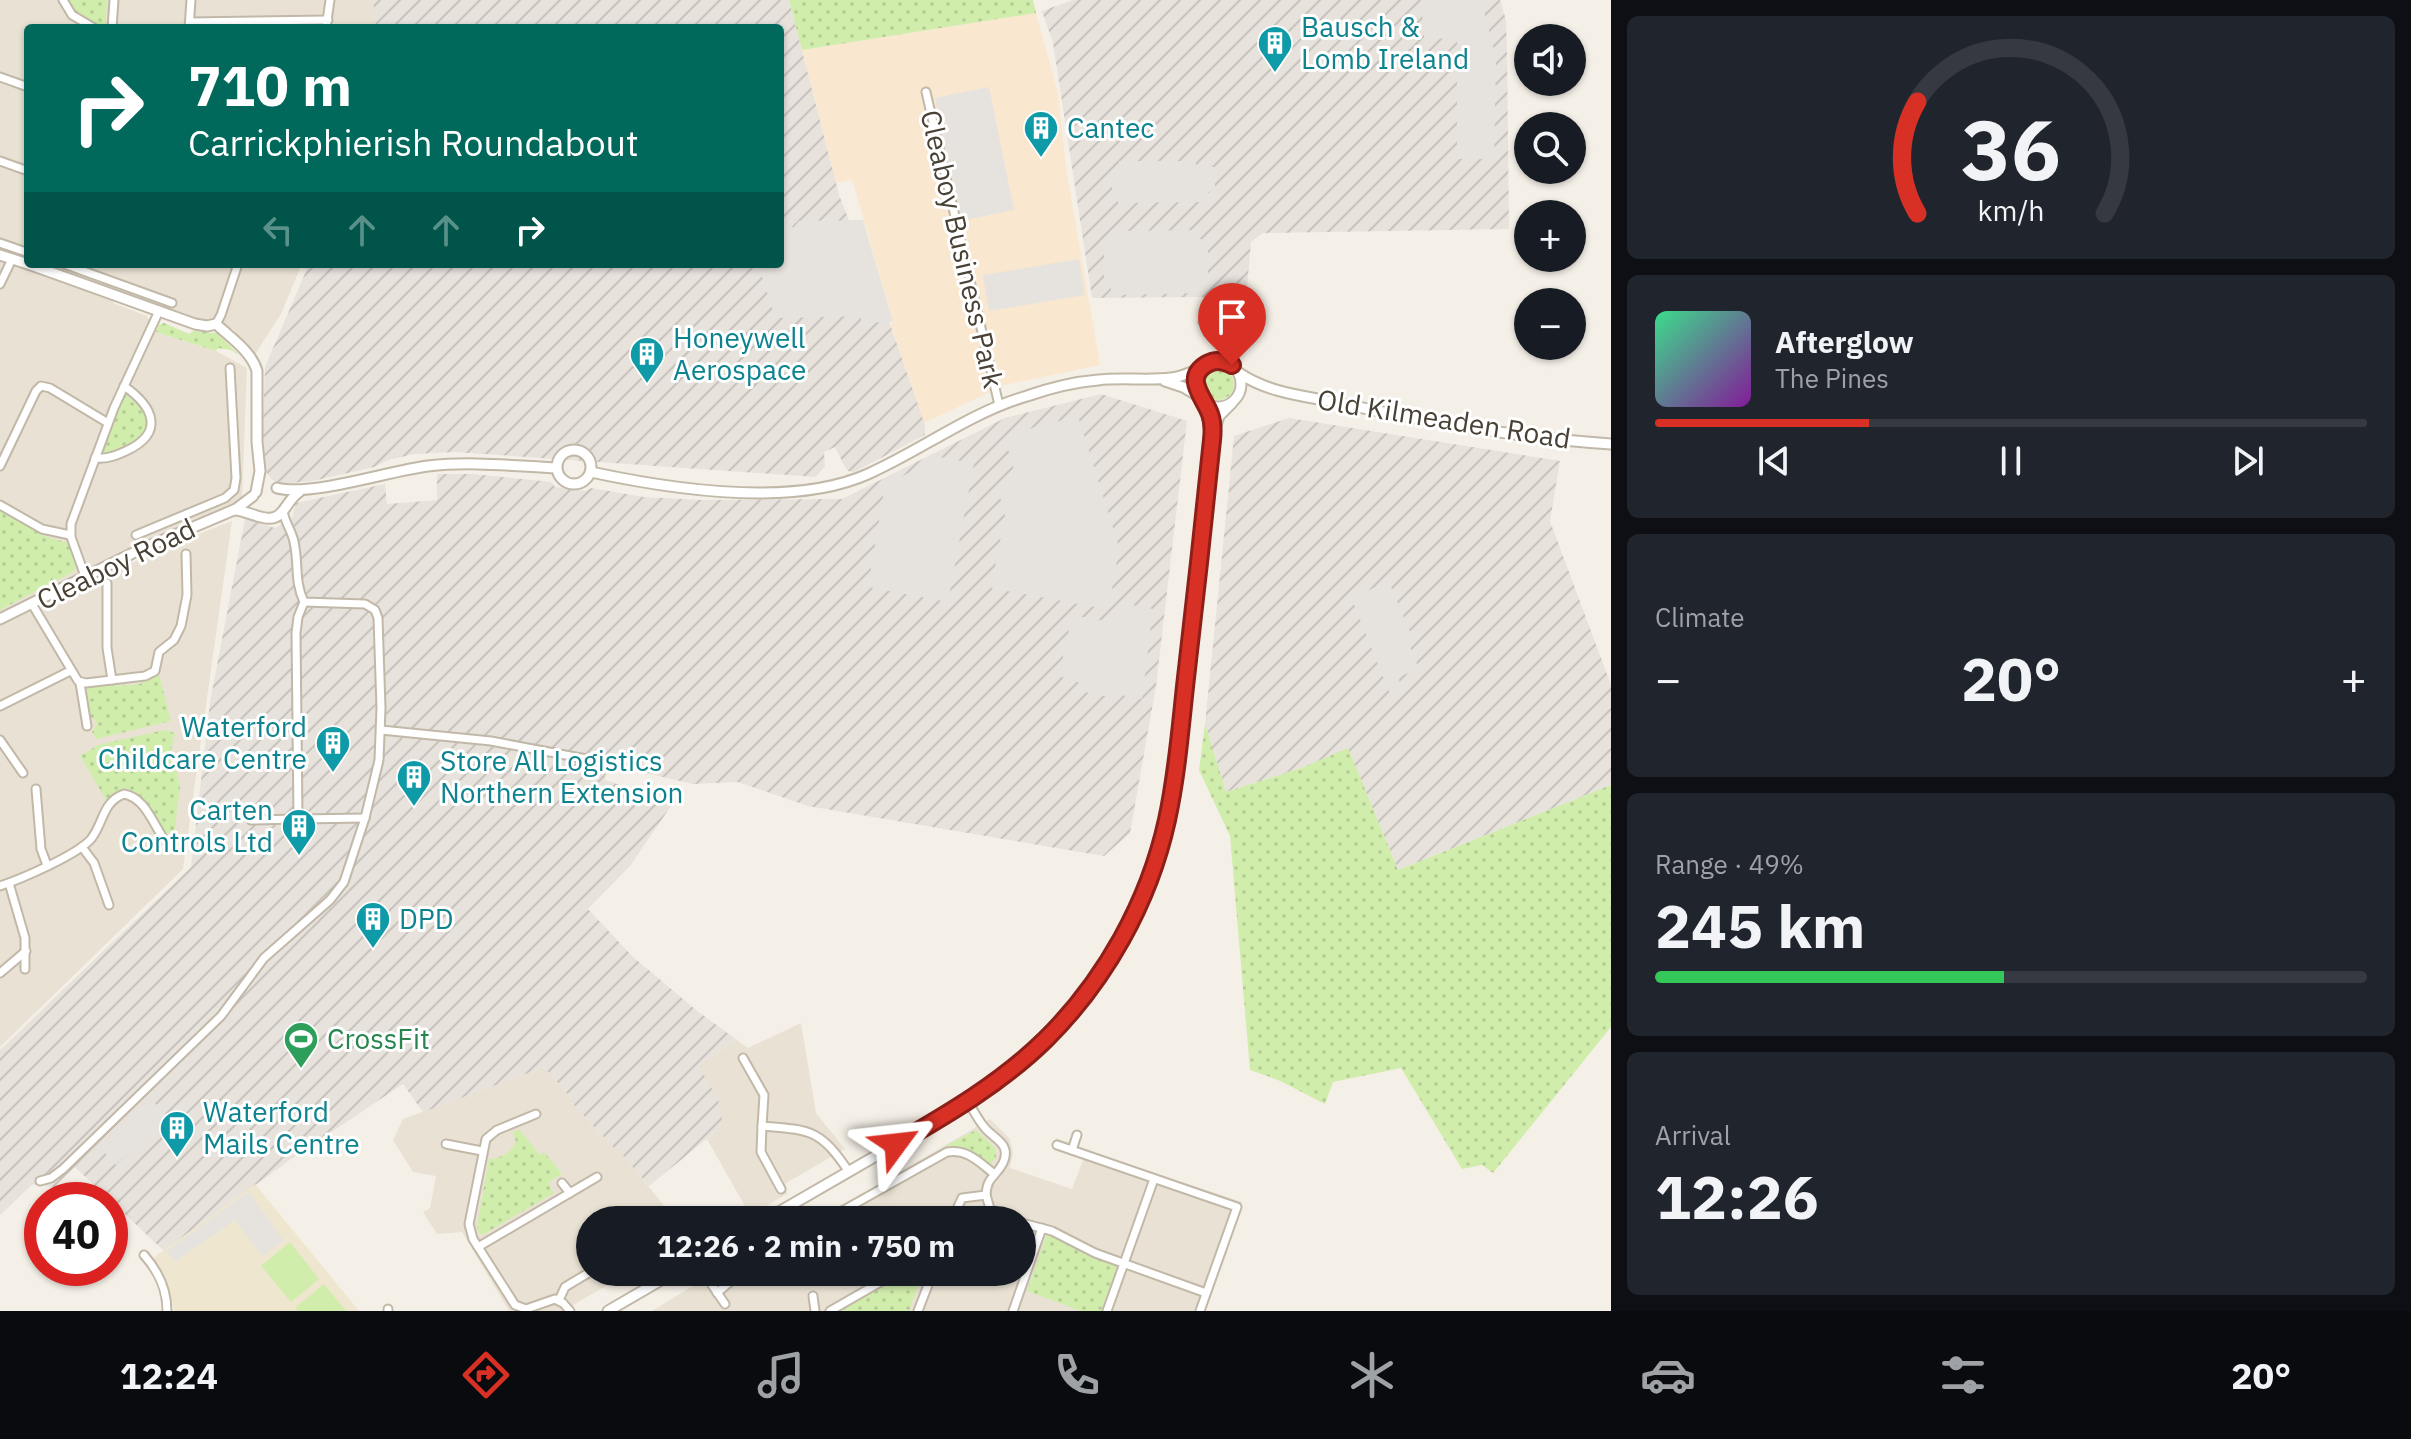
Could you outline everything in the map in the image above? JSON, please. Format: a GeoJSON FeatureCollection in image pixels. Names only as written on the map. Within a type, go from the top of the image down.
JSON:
{"type":"FeatureCollection","features":[{"type":"Feature","properties":{"kind":"street"},"geometry":{"type":"LineString","coordinates":[[63,0],[72,15],[87,24]]}},
{"type":"Feature","properties":{"kind":"street"},"geometry":{"type":"LineString","coordinates":[[112,24],[114,0]]}},
{"type":"Feature","properties":{"kind":"street"},"geometry":{"type":"LineString","coordinates":[[189,24],[191,0]]}},
{"type":"Feature","properties":{"kind":"street"},"geometry":{"type":"LineString","coordinates":[[327,24],[330,0]]}},
{"type":"Feature","properties":{"kind":"street"},"geometry":{"type":"LineString","coordinates":[[0,77],[24,86]]}},
{"type":"Feature","properties":{"kind":"street","name":"Cleaboy Business Park"},"geometry":{"type":"LineString","coordinates":[[926,92],[999,405]]}},
{"type":"Feature","properties":{"kind":"street"},"geometry":{"type":"LineString","coordinates":[[0,161],[24,170]]}},
{"type":"Feature","properties":{"kind":"street"},"geometry":{"type":"LineString","coordinates":[[0,243],[24,251]]}},
{"type":"Feature","properties":{"kind":"street"},"geometry":{"type":"LineString","coordinates":[[0,255],[24,263]]}},
{"type":"Feature","properties":{"kind":"street"},"geometry":{"type":"LineString","coordinates":[[0,284],[12,259]]}},
{"type":"Feature","properties":{"kind":"street"},"geometry":{"type":"LineString","coordinates":[[45,268],[199,325],[216,324],[253,361],[257,368],[260,471],[252,506],[264,518]]}},
{"type":"Feature","properties":{"kind":"street"},"geometry":{"type":"LineString","coordinates":[[75,268],[172,303]]}},
{"type":"Feature","properties":{"kind":"street"},"geometry":{"type":"LineString","coordinates":[[216,324],[237,268]]}},
{"type":"Feature","properties":{"kind":"street"},"geometry":{"type":"LineString","coordinates":[[108,293],[112,282]]}},
{"type":"Feature","properties":{"kind":"street"},"geometry":{"type":"LineString","coordinates":[[85,576],[70,535],[72,520],[108,423],[159,311]]}},
{"type":"Feature","properties":{"kind":"street"},"geometry":{"type":"LineString","coordinates":[[591,472],[642,482],[711,489],[780,491],[825,487],[848,482],[876,470],[999,405],[1045,390],[1087,381],[1181,376],[1221,361],[1232,365],[1239,373],[1242,387],[1234,401],[1219,416],[1212,440]]}},
{"type":"Feature","properties":{"kind":"street"},"geometry":{"type":"LineString","coordinates":[[136,535],[221,500],[235,488],[230,368]]}},
{"type":"Feature","properties":{"kind":"street"},"geometry":{"type":"LineString","coordinates":[[790,1206],[968,1101],[1026,1057],[1073,1009],[1113,953],[1138,905],[1154,865],[1175,776],[1212,440],[1211,417],[1195,384],[1200,369]]}},
{"type":"Feature","properties":{"kind":"street","name":"Old Kilmeaden Road"},"geometry":{"type":"LineString","coordinates":[[1239,373],[1254,383],[1277,391],[1488,432],[1611,444]]}},
{"type":"Feature","properties":{"kind":"street"},"geometry":{"type":"LineString","coordinates":[[1151,379],[1176,384],[1215,407],[1234,401]]}},
{"type":"Feature","properties":{"kind":"street"},"geometry":{"type":"LineString","coordinates":[[0,466],[41,386],[50,388],[108,423]]}},
{"type":"Feature","properties":{"kind":"street"},"geometry":{"type":"LineString","coordinates":[[95,458],[111,458],[148,437],[149,410],[124,386]]}},
{"type":"Feature","properties":{"kind":"street","name":"Old Kilmeaden Road"},"geometry":{"type":"LineString","coordinates":[[1234,401],[1252,392],[1277,391]]}},
{"type":"Feature","properties":{"kind":"street"},"geometry":{"type":"LineString","coordinates":[[575,450],[589,459],[591,472],[582,483],[571,484],[561,479],[556,468],[564,453],[575,450]]}},
{"type":"Feature","properties":{"kind":"street"},"geometry":{"type":"LineString","coordinates":[[255,494],[263,487],[302,491],[430,466],[471,464],[556,468]]}},
{"type":"Feature","properties":{"kind":"street"},"geometry":{"type":"LineString","coordinates":[[260,471],[284,496],[284,520],[295,544],[297,582],[304,602],[296,633],[298,819]]}},
{"type":"Feature","properties":{"kind":"street"},"geometry":{"type":"LineString","coordinates":[[264,518],[278,516],[302,491]]}},
{"type":"Feature","properties":{"kind":"street","name":"Cleaboy Road"},"geometry":{"type":"LineString","coordinates":[[0,619],[163,539],[232,510],[255,494]]}},
{"type":"Feature","properties":{"kind":"street"},"geometry":{"type":"LineString","coordinates":[[0,505],[42,529],[70,535]]}},
{"type":"Feature","properties":{"kind":"street"},"geometry":{"type":"LineString","coordinates":[[232,510],[244,511],[283,525],[290,532]]}},
{"type":"Feature","properties":{"kind":"street"},"geometry":{"type":"LineString","coordinates":[[158,526],[163,539]]}},
{"type":"Feature","properties":{"kind":"street"},"geometry":{"type":"LineString","coordinates":[[80,683],[150,675],[156,669],[160,650],[178,634],[187,595],[186,554]]}},
{"type":"Feature","properties":{"kind":"street"},"geometry":{"type":"LineString","coordinates":[[107,583],[107,648],[112,680]]}},
{"type":"Feature","properties":{"kind":"street"},"geometry":{"type":"LineString","coordinates":[[40,1181],[51,1178],[63,1169],[211,1026],[233,1002],[264,958],[335,894],[348,875],[379,760],[379,623],[375,610],[360,603],[304,602]]}},
{"type":"Feature","properties":{"kind":"street"},"geometry":{"type":"LineString","coordinates":[[32,604],[80,683],[87,726]]}},
{"type":"Feature","properties":{"kind":"street"},"geometry":{"type":"LineString","coordinates":[[0,706],[70,671]]}},
{"type":"Feature","properties":{"kind":"street"},"geometry":{"type":"LineString","coordinates":[[381,730],[491,741],[597,761]]}},
{"type":"Feature","properties":{"kind":"street"},"geometry":{"type":"LineString","coordinates":[[0,740],[23,773]]}},
{"type":"Feature","properties":{"kind":"street"},"geometry":{"type":"LineString","coordinates":[[36,789],[41,849],[47,865]]}},
{"type":"Feature","properties":{"kind":"street"},"geometry":{"type":"LineString","coordinates":[[0,886],[82,847],[95,834],[106,808],[118,796],[130,795],[146,809],[166,842]]}},
{"type":"Feature","properties":{"kind":"street"},"geometry":{"type":"LineString","coordinates":[[251,820],[365,818]]}},
{"type":"Feature","properties":{"kind":"street"},"geometry":{"type":"LineString","coordinates":[[82,847],[94,863],[109,905]]}},
{"type":"Feature","properties":{"kind":"street"},"geometry":{"type":"LineString","coordinates":[[9,883],[24,933],[25,969]]}},
{"type":"Feature","properties":{"kind":"street"},"geometry":{"type":"LineString","coordinates":[[0,973],[26,951]]}},
{"type":"Feature","properties":{"kind":"street"},"geometry":{"type":"LineString","coordinates":[[743,1058],[762,1090],[761,1152],[781,1189]]}},
{"type":"Feature","properties":{"kind":"street"},"geometry":{"type":"LineString","coordinates":[[968,1101],[986,1129],[1004,1146],[1003,1164],[988,1182],[986,1195],[989,1206]]}},
{"type":"Feature","properties":{"kind":"street"},"geometry":{"type":"LineString","coordinates":[[536,1114],[492,1133],[486,1139],[469,1224],[478,1247],[515,1305],[526,1309],[545,1301],[559,1300],[570,1311]]}},
{"type":"Feature","properties":{"kind":"street"},"geometry":{"type":"LineString","coordinates":[[762,1126],[803,1129],[816,1134],[830,1146],[849,1172]]}},
{"type":"Feature","properties":{"kind":"street"},"geometry":{"type":"LineString","coordinates":[[1072,1150],[1077,1135]]}},
{"type":"Feature","properties":{"kind":"street"},"geometry":{"type":"LineString","coordinates":[[444,1144],[482,1151]]}},
{"type":"Feature","properties":{"kind":"street"},"geometry":{"type":"LineString","coordinates":[[1057,1145],[1237,1207],[1200,1311]]}},
{"type":"Feature","properties":{"kind":"street"},"geometry":{"type":"LineString","coordinates":[[851,1206],[947,1152],[971,1155],[993,1173]]}},
{"type":"Feature","properties":{"kind":"street"},"geometry":{"type":"LineString","coordinates":[[478,1247],[597,1177]]}},
{"type":"Feature","properties":{"kind":"street"},"geometry":{"type":"LineString","coordinates":[[1107,1311],[1154,1179]]}},
{"type":"Feature","properties":{"kind":"street"},"geometry":{"type":"LineString","coordinates":[[562,1183],[570,1193]]}},
{"type":"Feature","properties":{"kind":"street"},"geometry":{"type":"LineString","coordinates":[[957,1206],[965,1197],[986,1195]]}},
{"type":"Feature","properties":{"kind":"street"},"geometry":{"type":"LineString","coordinates":[[1036,1226],[1095,1253],[1206,1293]]}},
{"type":"Feature","properties":{"kind":"street"},"geometry":{"type":"LineString","coordinates":[[1013,1311],[1042,1228]]}},
{"type":"Feature","properties":{"kind":"street"},"geometry":{"type":"LineString","coordinates":[[144,1255],[163,1284],[167,1311]]}},
{"type":"Feature","properties":{"kind":"street"},"geometry":{"type":"LineString","coordinates":[[559,1300],[565,1287],[576,1280]]}},
{"type":"Feature","properties":{"kind":"street"},"geometry":{"type":"LineString","coordinates":[[608,1311],[649,1286]]}},
{"type":"Feature","properties":{"kind":"street"},"geometry":{"type":"LineString","coordinates":[[713,1286],[725,1304]]}},
{"type":"Feature","properties":{"kind":"street"},"geometry":{"type":"LineString","coordinates":[[717,1293],[725,1286]]}},
{"type":"Feature","properties":{"kind":"street"},"geometry":{"type":"LineString","coordinates":[[830,1311],[874,1286]]}},
{"type":"Feature","properties":{"kind":"street"},"geometry":{"type":"LineString","coordinates":[[918,1311],[928,1286]]}},
{"type":"Feature","properties":{"kind":"street"},"geometry":{"type":"LineString","coordinates":[[813,1296],[815,1311]]}},
{"type":"Feature","properties":{"kind":"shaded area"},"geometry":{"type":"Polygon","coordinates":[[[0,0],[373,0],[377,24],[24,24],[24,268],[300,268],[281,314],[254,356],[233,329],[203,324],[118,293],[113,303],[147,316],[156,332],[216,351],[247,368],[242,501],[155,536],[0,613],[0,0]]]}},
{"type":"Feature","properties":{"kind":"shaded area"},"geometry":{"type":"Polygon","coordinates":[[[373,0],[789,0],[839,195],[890,324],[925,425],[925,435],[854,472],[848,471],[835,447],[824,452],[825,466],[816,477],[454,452],[414,454],[313,481],[280,484],[272,480],[266,472],[262,448],[265,367],[307,268],[784,268],[784,24],[376,24],[373,0]]]}},
{"type":"Feature","properties":{"kind":"shaded area"},"geometry":{"type":"Polygon","coordinates":[[[1073,0],[1500,0],[1506,20],[1509,229],[1263,233],[1251,242],[1245,312],[1252,314],[1254,329],[1197,324],[1199,316],[1206,315],[1208,297],[1092,298],[1053,43],[1042,11],[1073,0]]]}},
{"type":"Feature","properties":{"kind":"shaded area"},"geometry":{"type":"Polygon","coordinates":[[[1421,0],[1481,0],[1496,58],[1494,159],[1457,159],[1457,40],[1424,37],[1421,0]]]}},
{"type":"Feature","properties":{"kind":"shaded area"},"geometry":{"type":"Polygon","coordinates":[[[1036,13],[1058,93],[1066,167],[1100,365],[1005,385],[924,423],[891,325],[893,322],[853,182],[836,183],[802,50],[1036,13]]]}},
{"type":"Feature","properties":{"kind":"shaded area"},"geometry":{"type":"Polygon","coordinates":[[[989,87],[1014,210],[960,221],[935,98],[989,87]]]}},
{"type":"Feature","properties":{"kind":"shaded area"},"geometry":{"type":"Polygon","coordinates":[[[1119,161],[1196,161],[1196,167],[1215,167],[1215,191],[1208,192],[1208,202],[1118,203],[1118,196],[1112,195],[1112,169],[1119,169],[1119,161]]]}},
{"type":"Feature","properties":{"kind":"shaded area"},"geometry":{"type":"Polygon","coordinates":[[[863,220],[893,322],[861,323],[861,316],[780,318],[774,314],[759,268],[784,268],[784,228],[794,227],[799,221],[863,220]]]}},
{"type":"Feature","properties":{"kind":"shaded area"},"geometry":{"type":"Polygon","coordinates":[[[1200,230],[1200,239],[1208,240],[1208,283],[1202,283],[1202,293],[1111,295],[1111,286],[1104,286],[1104,242],[1110,241],[1110,231],[1200,230]]]}},
{"type":"Feature","properties":{"kind":"shaded area"},"geometry":{"type":"Polygon","coordinates":[[[1079,259],[1085,295],[989,311],[983,275],[1079,259]]]}},
{"type":"Feature","properties":{"kind":"shaded area"},"geometry":{"type":"Polygon","coordinates":[[[1101,394],[1187,421],[1156,686],[1130,833],[1104,856],[808,806],[738,782],[693,784],[607,764],[605,780],[673,803],[630,866],[588,909],[632,956],[737,1040],[698,1065],[718,1099],[722,1118],[719,1129],[649,1186],[572,1103],[572,1099],[544,1067],[423,1112],[403,1084],[287,1162],[164,1251],[128,1217],[128,1182],[91,1182],[75,1167],[59,1182],[24,1182],[24,1192],[0,1215],[0,1050],[191,867],[210,702],[245,519],[275,528],[292,518],[296,503],[385,484],[387,504],[437,500],[437,474],[473,474],[551,482],[555,487],[586,491],[591,488],[644,497],[702,500],[842,499],[1005,418],[1101,394]]]}},
{"type":"Feature","properties":{"kind":"shaded area"},"geometry":{"type":"Polygon","coordinates":[[[1078,416],[1119,547],[1110,602],[1100,608],[991,588],[1005,515],[997,485],[1017,479],[1005,439],[1009,434],[1078,416]]]}},
{"type":"Feature","properties":{"kind":"shaded area"},"geometry":{"type":"Polygon","coordinates":[[[1289,418],[1560,461],[1550,521],[1611,685],[1611,785],[1398,870],[1348,749],[1226,792],[1205,724],[1234,436],[1289,418]]]}},
{"type":"Feature","properties":{"kind":"shaded area"},"geometry":{"type":"Polygon","coordinates":[[[940,457],[974,463],[948,602],[868,587],[885,485],[940,457]]]}},
{"type":"Feature","properties":{"kind":"shaded area"},"geometry":{"type":"Polygon","coordinates":[[[232,521],[183,869],[0,1047],[0,624],[170,545],[232,521]]]}},
{"type":"Feature","properties":{"kind":"shaded area"},"geometry":{"type":"Polygon","coordinates":[[[1389,582],[1415,644],[1410,647],[1419,669],[1398,677],[1402,689],[1390,694],[1351,597],[1389,582]]]}},
{"type":"Feature","properties":{"kind":"shaded area"},"geometry":{"type":"Polygon","coordinates":[[[1126,604],[1153,609],[1142,699],[1121,695],[1120,699],[1079,691],[1080,683],[1059,676],[1072,615],[1105,621],[1118,614],[1126,604]]]}},
{"type":"Feature","properties":{"kind":"shaded area"},"geometry":{"type":"Polygon","coordinates":[[[801,1023],[816,1113],[845,1149],[786,1183],[787,1194],[766,1206],[745,1206],[707,1139],[719,1129],[698,1065],[737,1040],[748,1048],[801,1023]]]}},
{"type":"Feature","properties":{"kind":"shaded area"},"geometry":{"type":"Polygon","coordinates":[[[544,1067],[572,1099],[572,1103],[613,1147],[616,1146],[664,1206],[576,1206],[576,1286],[606,1286],[563,1311],[509,1311],[462,1232],[437,1234],[423,1212],[430,1208],[436,1176],[413,1172],[393,1140],[403,1119],[544,1067]]]}},
{"type":"Feature","properties":{"kind":"shaded area"},"geometry":{"type":"Polygon","coordinates":[[[154,1102],[167,1116],[116,1165],[103,1151],[154,1102]]]}},
{"type":"Feature","properties":{"kind":"shaded area"},"geometry":{"type":"Polygon","coordinates":[[[990,1119],[1010,1139],[1013,1153],[1010,1168],[1072,1189],[1083,1160],[1052,1148],[1056,1138],[1067,1142],[1071,1140],[1074,1130],[1082,1133],[1079,1148],[1242,1202],[1204,1311],[652,1311],[693,1286],[1036,1286],[1036,1206],[841,1206],[990,1119]]]}},
{"type":"Feature","properties":{"kind":"shaded area"},"geometry":{"type":"Polygon","coordinates":[[[255,1184],[359,1311],[174,1311],[170,1291],[153,1258],[255,1184]]]}},
{"type":"Feature","properties":{"kind":"shaded area"},"geometry":{"type":"Polygon","coordinates":[[[249,1191],[284,1241],[262,1256],[235,1220],[175,1262],[166,1251],[249,1191]]]}},
{"type":"Feature","properties":{"kind":"green space"},"geometry":{"type":"Polygon","coordinates":[[[66,0],[107,0],[105,24],[93,23],[73,10],[66,0]]]}},
{"type":"Feature","properties":{"kind":"green space"},"geometry":{"type":"Polygon","coordinates":[[[789,0],[1033,0],[1036,13],[802,50],[789,0]]]}},
{"type":"Feature","properties":{"kind":"green space"},"geometry":{"type":"Polygon","coordinates":[[[164,323],[189,334],[193,331],[217,333],[240,356],[231,350],[218,348],[216,351],[156,332],[159,325],[164,323]]]}},
{"type":"Feature","properties":{"kind":"green space"},"geometry":{"type":"Polygon","coordinates":[[[1218,368],[1229,373],[1234,384],[1229,395],[1218,400],[1207,395],[1202,384],[1207,373],[1218,368]]]}},
{"type":"Feature","properties":{"kind":"green space"},"geometry":{"type":"Polygon","coordinates":[[[125,394],[144,410],[145,428],[137,441],[105,454],[102,451],[125,394]]]}},
{"type":"Feature","properties":{"kind":"green space"},"geometry":{"type":"Polygon","coordinates":[[[0,510],[44,536],[68,543],[76,568],[0,610],[0,510]]]}},
{"type":"Feature","properties":{"kind":"green space"},"geometry":{"type":"Polygon","coordinates":[[[159,675],[171,721],[96,739],[92,732],[97,724],[95,719],[88,717],[85,687],[114,683],[115,686],[141,684],[141,681],[159,675]]]}},
{"type":"Feature","properties":{"kind":"green space"},"geometry":{"type":"Polygon","coordinates":[[[1205,724],[1226,792],[1304,767],[1348,748],[1398,870],[1611,785],[1611,1027],[1493,1173],[1482,1165],[1462,1169],[1401,1068],[1333,1082],[1325,1104],[1278,1080],[1250,1070],[1230,836],[1199,770],[1205,724]]]}},
{"type":"Feature","properties":{"kind":"green space"},"geometry":{"type":"Polygon","coordinates":[[[164,730],[175,733],[171,749],[180,786],[174,836],[160,830],[149,806],[129,789],[118,792],[107,801],[80,756],[98,745],[164,730]]]}},
{"type":"Feature","properties":{"kind":"green space"},"geometry":{"type":"Polygon","coordinates":[[[519,1129],[540,1155],[544,1152],[562,1174],[548,1183],[554,1193],[479,1234],[477,1226],[489,1159],[501,1157],[511,1149],[516,1142],[513,1132],[519,1129]]]}},
{"type":"Feature","properties":{"kind":"green space"},"geometry":{"type":"Polygon","coordinates":[[[976,1130],[996,1149],[996,1158],[990,1164],[966,1148],[945,1146],[976,1130]]]}},
{"type":"Feature","properties":{"kind":"green space"},"geometry":{"type":"Polygon","coordinates":[[[1047,1234],[1117,1266],[1101,1311],[1081,1311],[1027,1291],[1029,1286],[1036,1286],[1036,1265],[1047,1234]]]}},
{"type":"Feature","properties":{"kind":"green space"},"geometry":{"type":"Polygon","coordinates":[[[290,1242],[319,1279],[291,1302],[261,1266],[290,1242]]]}},
{"type":"Feature","properties":{"kind":"green space"},"geometry":{"type":"Polygon","coordinates":[[[324,1284],[346,1311],[298,1311],[295,1308],[324,1284]]]}},
{"type":"Feature","properties":{"kind":"green space"},"geometry":{"type":"Polygon","coordinates":[[[882,1286],[918,1286],[909,1311],[844,1311],[845,1307],[882,1286]]]}},
{"type":"Feature","properties":{"kind":"place","name":"Bausch & Lomb Ireland"},"geometry":{"type":"Point","coordinates":[1275,74]}},
{"type":"Feature","properties":{"kind":"place","name":"Cantec"},"geometry":{"type":"Point","coordinates":[1041,159]}},
{"type":"Feature","properties":{"kind":"place","name":"Honeywell Aerospace"},"geometry":{"type":"Point","coordinates":[647,385]}},
{"type":"Feature","properties":{"kind":"place","name":"Waterford Childcare Centre"},"geometry":{"type":"Point","coordinates":[333,774]}},
{"type":"Feature","properties":{"kind":"place","name":"Store All Logistics Northern Extension"},"geometry":{"type":"Point","coordinates":[414,808]}},
{"type":"Feature","properties":{"kind":"place","name":"Carten Controls Ltd"},"geometry":{"type":"Point","coordinates":[299,857]}},
{"type":"Feature","properties":{"kind":"place","name":"DPD"},"geometry":{"type":"Point","coordinates":[373,950]}},
{"type":"Feature","properties":{"kind":"place","name":"CrossFit"},"geometry":{"type":"Point","coordinates":[301,1070]}},
{"type":"Feature","properties":{"kind":"place","name":"Waterford Mails Centre"},"geometry":{"type":"Point","coordinates":[177,1159]}},
{"type":"Feature","properties":{"kind":"route"},"geometry":{"type":"LineString","coordinates":[[896,1144],[988,1088],[1059,1026],[1113,953],[1146,886],[1161,843],[1175,776],[1213,430],[1206,405],[1198,396],[1196,379],[1200,369],[1209,363],[1221,361],[1232,365]]}}]}
